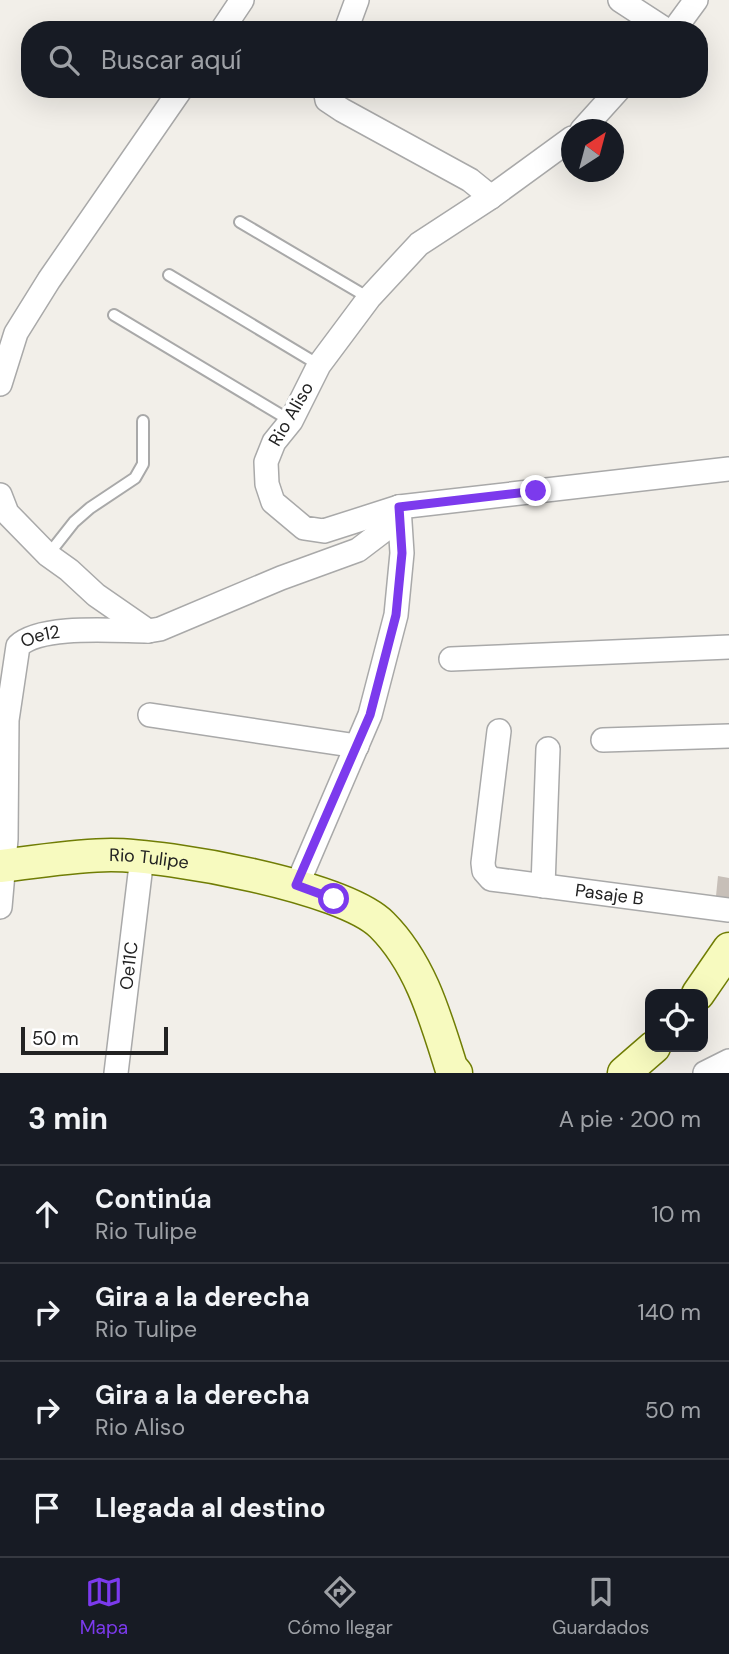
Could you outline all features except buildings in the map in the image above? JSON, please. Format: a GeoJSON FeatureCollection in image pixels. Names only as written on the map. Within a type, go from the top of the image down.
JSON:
{"type":"FeatureCollection","features":[{"type":"Feature","properties":{"kind":"main road","name":"Rio Tulipe"},"geometry":{"type":"LineString","coordinates":[[2,852],[111,855],[220,869],[296,885],[355,907],[383,926],[406,954],[418,975],[437,1020],[448,1071]]}},
{"type":"Feature","properties":{"kind":"main road"},"geometry":{"type":"LineString","coordinates":[[701,989],[729,949]]}},
{"type":"Feature","properties":{"kind":"main road"},"geometry":{"type":"LineString","coordinates":[[624,1073],[649,1052]]}},
{"type":"Feature","properties":{"kind":"street"},"geometry":{"type":"LineString","coordinates":[[228,21],[242,0]]}},
{"type":"Feature","properties":{"kind":"street"},"geometry":{"type":"LineString","coordinates":[[349,21],[357,0]]}},
{"type":"Feature","properties":{"kind":"street"},"geometry":{"type":"LineString","coordinates":[[620,0],[652,21]]}},
{"type":"Feature","properties":{"kind":"street"},"geometry":{"type":"LineString","coordinates":[[681,21],[696,0]]}},
{"type":"Feature","properties":{"kind":"street"},"geometry":{"type":"LineString","coordinates":[[0,384],[8,335],[175,98]]}},
{"type":"Feature","properties":{"kind":"street"},"geometry":{"type":"LineString","coordinates":[[327,98],[342,110],[470,180],[491,197]]}},
{"type":"Feature","properties":{"kind":"street"},"geometry":{"type":"LineString","coordinates":[[592,119],[612,98]]}},
{"type":"Feature","properties":{"kind":"street","name":"Rio Aliso"},"geometry":{"type":"LineString","coordinates":[[561,146],[491,197],[419,244],[369,298],[319,365],[291,421],[274,442],[266,462],[267,484],[273,502],[304,528],[324,531],[399,507],[729,469]]}},
{"type":"Feature","properties":{"kind":"street"},"geometry":{"type":"LineString","coordinates":[[0,495],[7,513],[48,555],[96,595],[154,630],[358,550],[383,531],[399,507]]}},
{"type":"Feature","properties":{"kind":"street"},"geometry":{"type":"LineString","coordinates":[[296,885],[370,715],[396,615],[402,553],[399,507]]}},
{"type":"Feature","properties":{"kind":"street","name":"Oe12"},"geometry":{"type":"LineString","coordinates":[[0,906],[7,720],[18,646],[32,636],[74,630],[154,630]]}},
{"type":"Feature","properties":{"kind":"street"},"geometry":{"type":"LineString","coordinates":[[451,659],[729,646]]}},
{"type":"Feature","properties":{"kind":"street"},"geometry":{"type":"LineString","coordinates":[[150,715],[357,746]]}},
{"type":"Feature","properties":{"kind":"street","name":"Pasaje B"},"geometry":{"type":"LineString","coordinates":[[499,730],[483,863],[484,871],[491,880],[729,910]]}},
{"type":"Feature","properties":{"kind":"street"},"geometry":{"type":"LineString","coordinates":[[603,740],[729,736]]}},
{"type":"Feature","properties":{"kind":"street"},"geometry":{"type":"LineString","coordinates":[[543,886],[548,749]]}},
{"type":"Feature","properties":{"kind":"street","name":"Oe11C"},"geometry":{"type":"LineString","coordinates":[[116,1073],[142,858]]}},
{"type":"Feature","properties":{"kind":"street"},"geometry":{"type":"LineString","coordinates":[[705,1073],[729,1061]]}},
{"type":"Feature","properties":{"kind":"lane"},"geometry":{"type":"LineString","coordinates":[[240,222],[369,298]]}},
{"type":"Feature","properties":{"kind":"lane"},"geometry":{"type":"LineString","coordinates":[[169,275],[319,365]]}},
{"type":"Feature","properties":{"kind":"lane"},"geometry":{"type":"LineString","coordinates":[[114,315],[291,421]]}},
{"type":"Feature","properties":{"kind":"lane"},"geometry":{"type":"LineString","coordinates":[[48,555],[90,508],[135,478],[143,464],[143,421]]}},
{"type":"Feature","properties":{"kind":"route"},"geometry":{"type":"LineString","coordinates":[[334,899],[296,885],[370,715],[396,615],[402,553],[399,507],[536,491]]}}]}
